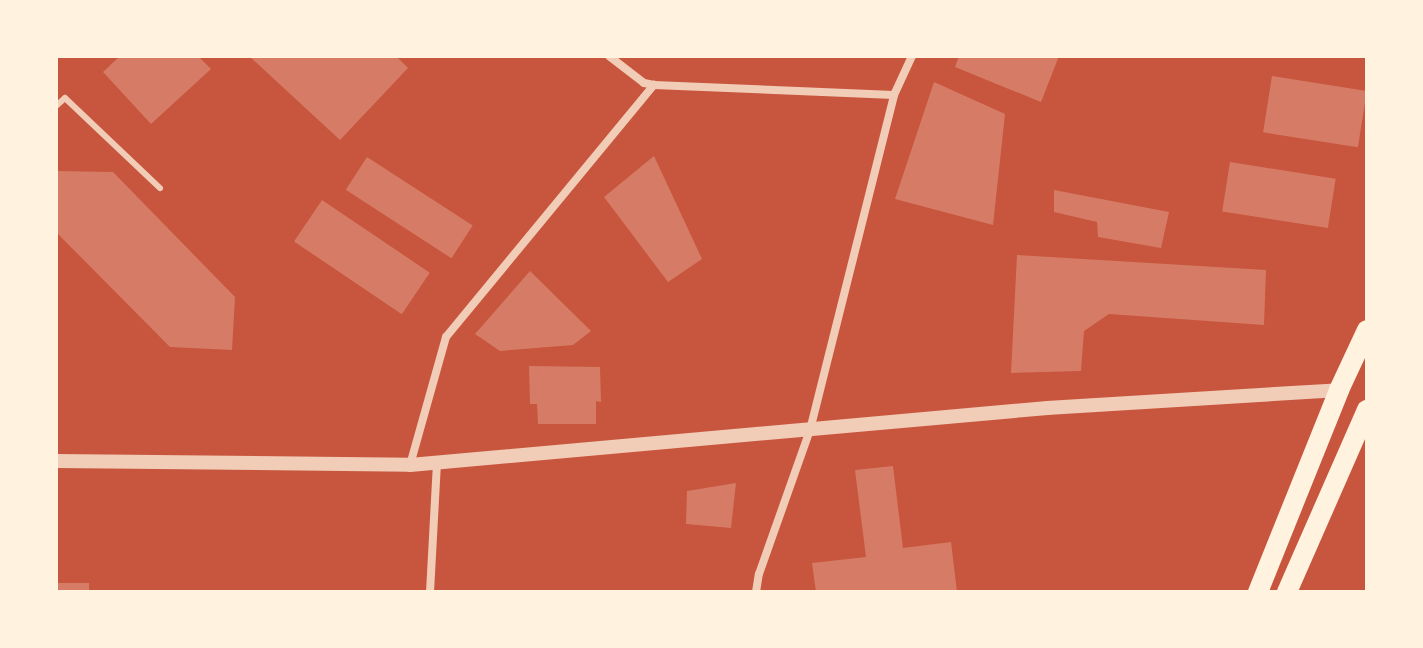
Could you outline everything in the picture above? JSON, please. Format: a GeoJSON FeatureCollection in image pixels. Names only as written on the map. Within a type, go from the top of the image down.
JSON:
{"type":"FeatureCollection","features":[{"type":"Feature","properties":{"kind":"main road"},"geometry":{"type":"LineString","coordinates":[[1258,592],[1339,390],[1367,330]]}},
{"type":"Feature","properties":{"kind":"main road"},"geometry":{"type":"LineString","coordinates":[[1287,592],[1367,410]]}},
{"type":"Feature","properties":{"kind":"street"},"geometry":{"type":"LineString","coordinates":[[609,56],[644,83],[654,85],[894,95]]}},
{"type":"Feature","properties":{"kind":"street"},"geometry":{"type":"LineString","coordinates":[[756,592],[759,574],[810,430],[894,95],[912,56]]}},
{"type":"Feature","properties":{"kind":"street"},"geometry":{"type":"LineString","coordinates":[[410,465],[446,337],[654,85]]}},
{"type":"Feature","properties":{"kind":"street"},"geometry":{"type":"LineString","coordinates":[[56,461],[410,465],[1047,408],[1339,390]]}},
{"type":"Feature","properties":{"kind":"street"},"geometry":{"type":"LineString","coordinates":[[430,592],[437,462]]}},
{"type":"Feature","properties":{"kind":"lane"},"geometry":{"type":"LineString","coordinates":[[56,106],[65,98],[160,188]]}},
{"type":"Feature","properties":{"kind":"building"},"geometry":{"type":"Polygon","coordinates":[[[120,56],[198,56],[211,69],[151,124],[103,72],[120,56]]]}},
{"type":"Feature","properties":{"kind":"building"},"geometry":{"type":"Polygon","coordinates":[[[249,56],[396,56],[408,68],[340,140],[249,56]]]}},
{"type":"Feature","properties":{"kind":"building"},"geometry":{"type":"Polygon","coordinates":[[[959,56],[1059,56],[1041,102],[955,67],[959,56]]]}},
{"type":"Feature","properties":{"kind":"building"},"geometry":{"type":"Polygon","coordinates":[[[1272,76],[1367,91],[1358,147],[1263,132],[1272,76]]]}},
{"type":"Feature","properties":{"kind":"building"},"geometry":{"type":"Polygon","coordinates":[[[934,82],[1005,114],[993,225],[895,199],[934,82]]]}},
{"type":"Feature","properties":{"kind":"building"},"geometry":{"type":"Polygon","coordinates":[[[654,156],[702,259],[668,282],[604,197],[654,156]]]}},
{"type":"Feature","properties":{"kind":"building"},"geometry":{"type":"Polygon","coordinates":[[[367,157],[473,226],[451,258],[346,190],[367,157]]]}},
{"type":"Feature","properties":{"kind":"building"},"geometry":{"type":"Polygon","coordinates":[[[1230,162],[1336,179],[1328,228],[1222,211],[1230,162]]]}},
{"type":"Feature","properties":{"kind":"building"},"geometry":{"type":"Polygon","coordinates":[[[56,171],[113,172],[235,297],[232,350],[170,347],[56,232],[56,171]]]}},
{"type":"Feature","properties":{"kind":"building"},"geometry":{"type":"Polygon","coordinates":[[[1054,190],[1169,212],[1161,248],[1098,237],[1097,222],[1054,212],[1054,190]]]}},
{"type":"Feature","properties":{"kind":"building"},"geometry":{"type":"Polygon","coordinates":[[[322,200],[430,273],[402,314],[294,241],[322,200]]]}},
{"type":"Feature","properties":{"kind":"building"},"geometry":{"type":"Polygon","coordinates":[[[1017,255],[1266,270],[1264,325],[1109,314],[1084,331],[1081,371],[1011,373],[1017,255]]]}},
{"type":"Feature","properties":{"kind":"building"},"geometry":{"type":"Polygon","coordinates":[[[530,271],[591,331],[573,345],[500,351],[475,334],[530,271]]]}},
{"type":"Feature","properties":{"kind":"building"},"geometry":{"type":"Polygon","coordinates":[[[529,366],[600,367],[601,402],[596,401],[596,424],[538,424],[537,404],[530,404],[529,366]]]}},
{"type":"Feature","properties":{"kind":"building"},"geometry":{"type":"Polygon","coordinates":[[[893,466],[903,548],[951,542],[957,592],[816,592],[812,563],[866,557],[855,470],[893,466]]]}},
{"type":"Feature","properties":{"kind":"building"},"geometry":{"type":"Polygon","coordinates":[[[736,483],[731,528],[686,524],[687,491],[736,483]]]}},
{"type":"Feature","properties":{"kind":"building"},"geometry":{"type":"Polygon","coordinates":[[[56,583],[89,583],[89,592],[56,592],[56,583]]]}}]}
